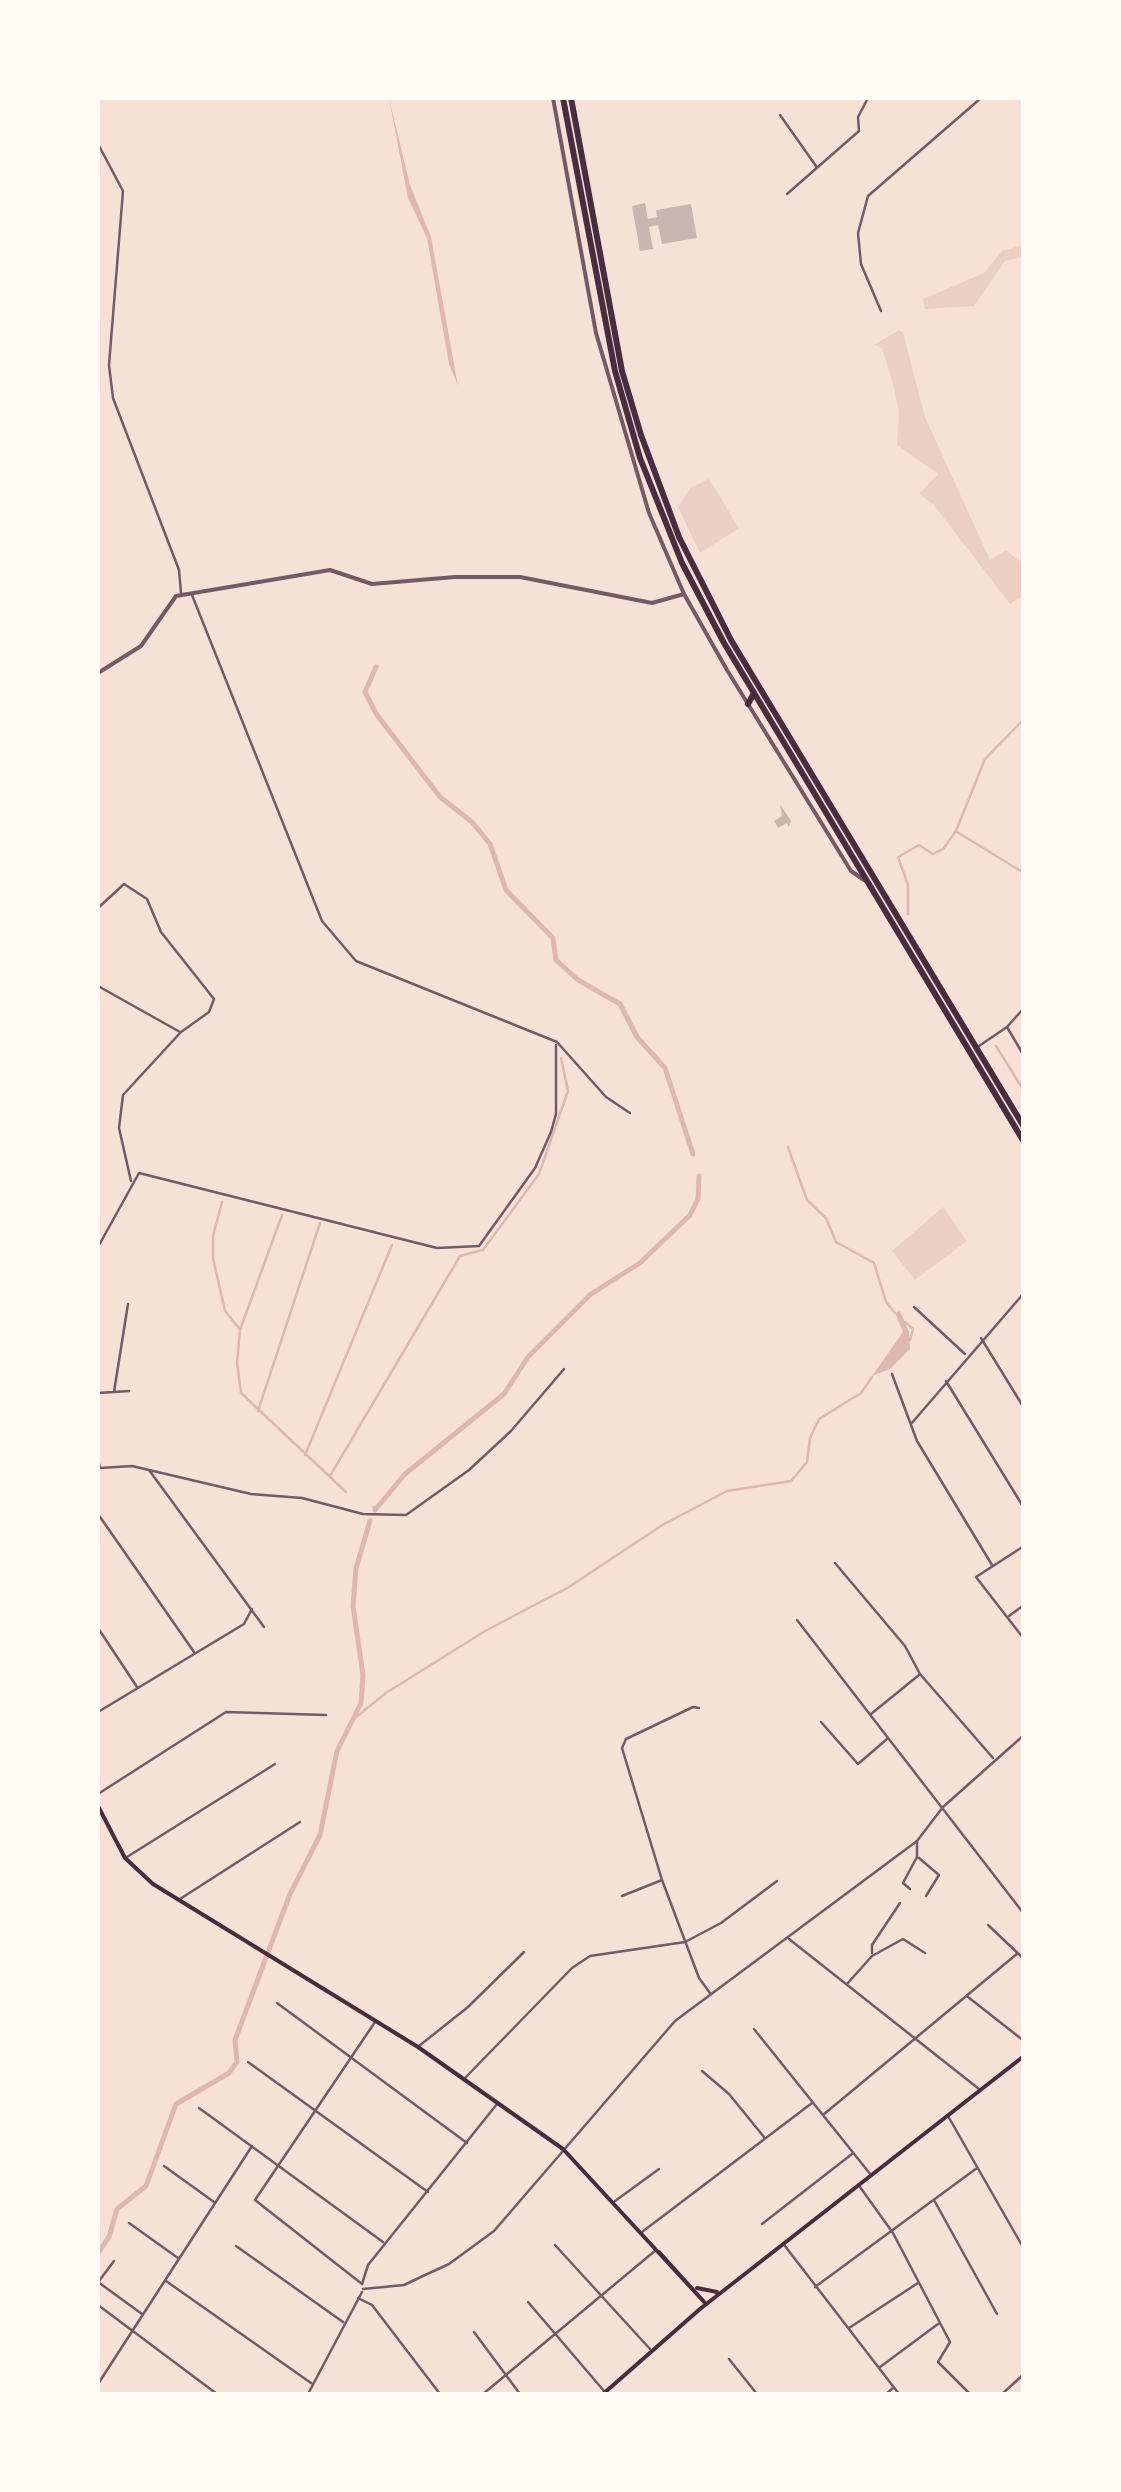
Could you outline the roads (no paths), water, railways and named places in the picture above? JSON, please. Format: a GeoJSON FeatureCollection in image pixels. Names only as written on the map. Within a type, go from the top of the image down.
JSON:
{"type":"FeatureCollection","features":[{"type":"Feature","properties":{"kind":"highway"},"geometry":{"type":"LineString","coordinates":[[563,98],[604,326],[628,421],[691,581],[754,694],[1024,1128]]}},
{"type":"Feature","properties":{"kind":"highway"},"geometry":{"type":"LineString","coordinates":[[571,98],[611,324],[650,462],[714,609],[866,881],[1024,1142]]}},
{"type":"Feature","properties":{"kind":"highway"},"geometry":{"type":"LineString","coordinates":[[684,594],[691,581]]}},
{"type":"Feature","properties":{"kind":"highway"},"geometry":{"type":"LineString","coordinates":[[748,704],[754,694]]}},
{"type":"Feature","properties":{"kind":"main road"},"geometry":{"type":"LineString","coordinates":[[98,1806],[125,1858],[179,1900],[418,2047],[563,2149],[706,2304]]}},
{"type":"Feature","properties":{"kind":"main road"},"geometry":{"type":"LineString","coordinates":[[604,2393],[706,2304],[1024,2056]]}},
{"type":"Feature","properties":{"kind":"main road"},"geometry":{"type":"LineString","coordinates":[[658,2248],[706,2304]]}},
{"type":"Feature","properties":{"kind":"main road"},"geometry":{"type":"LineString","coordinates":[[694,2287],[721,2292]]}},
{"type":"Feature","properties":{"kind":"street"},"geometry":{"type":"LineString","coordinates":[[552,98],[579,254],[615,409],[649,513],[684,594],[748,704],[851,872],[866,881]]}},
{"type":"Feature","properties":{"kind":"street"},"geometry":{"type":"LineString","coordinates":[[788,194],[859,131],[858,117],[868,98]]}},
{"type":"Feature","properties":{"kind":"street"},"geometry":{"type":"LineString","coordinates":[[880,311],[861,264],[858,233],[868,196],[981,98]]}},
{"type":"Feature","properties":{"kind":"street"},"geometry":{"type":"LineString","coordinates":[[555,108],[568,116]]}},
{"type":"Feature","properties":{"kind":"street"},"geometry":{"type":"LineString","coordinates":[[780,115],[817,168]]}},
{"type":"Feature","properties":{"kind":"street"},"geometry":{"type":"LineString","coordinates":[[98,144],[123,192],[109,365],[114,398],[179,570],[181,594]]}},
{"type":"Feature","properties":{"kind":"street"},"geometry":{"type":"LineString","coordinates":[[98,673],[141,646],[171,600],[181,594],[330,570],[372,584],[455,577],[520,578],[652,603],[684,594]]}},
{"type":"Feature","properties":{"kind":"street"},"geometry":{"type":"LineString","coordinates":[[192,594],[194,608],[322,921],[356,961],[557,1042],[606,1098],[630,1112]]}},
{"type":"Feature","properties":{"kind":"street"},"geometry":{"type":"LineString","coordinates":[[792,777],[806,774]]}},
{"type":"Feature","properties":{"kind":"street"},"geometry":{"type":"LineString","coordinates":[[98,908],[124,884],[150,901],[161,932],[214,997],[208,1012],[181,1032],[123,1095],[119,1128],[131,1182]]}},
{"type":"Feature","properties":{"kind":"street"},"geometry":{"type":"LineString","coordinates":[[98,986],[181,1032]]}},
{"type":"Feature","properties":{"kind":"street"},"geometry":{"type":"LineString","coordinates":[[976,1048],[1007,1027],[1024,1008]]}},
{"type":"Feature","properties":{"kind":"street"},"geometry":{"type":"LineString","coordinates":[[1007,1027],[1024,1056]]}},
{"type":"Feature","properties":{"kind":"street"},"geometry":{"type":"LineString","coordinates":[[98,1247],[139,1173],[437,1248],[479,1246],[535,1168],[552,1132],[557,1042]]}},
{"type":"Feature","properties":{"kind":"street"},"geometry":{"type":"LineString","coordinates":[[911,1424],[966,1355],[1024,1293]]}},
{"type":"Feature","properties":{"kind":"street"},"geometry":{"type":"LineString","coordinates":[[1019,1297],[1024,1304]]}},
{"type":"Feature","properties":{"kind":"street"},"geometry":{"type":"LineString","coordinates":[[114,1392],[128,1304]]}},
{"type":"Feature","properties":{"kind":"street"},"geometry":{"type":"LineString","coordinates":[[914,1307],[966,1355]]}},
{"type":"Feature","properties":{"kind":"street"},"geometry":{"type":"LineString","coordinates":[[981,1338],[1024,1408]]}},
{"type":"Feature","properties":{"kind":"street"},"geometry":{"type":"LineString","coordinates":[[98,1460],[100,1468],[148,1469],[363,1514],[406,1515],[468,1470],[510,1431],[564,1369]]}},
{"type":"Feature","properties":{"kind":"street"},"geometry":{"type":"LineString","coordinates":[[892,1374],[917,1441],[992,1565]]}},
{"type":"Feature","properties":{"kind":"street"},"geometry":{"type":"LineString","coordinates":[[946,1380],[1024,1508]]}},
{"type":"Feature","properties":{"kind":"street"},"geometry":{"type":"LineString","coordinates":[[98,1393],[129,1391]]}},
{"type":"Feature","properties":{"kind":"street"},"geometry":{"type":"LineString","coordinates":[[148,1469],[264,1627]]}},
{"type":"Feature","properties":{"kind":"street"},"geometry":{"type":"LineString","coordinates":[[98,1514],[195,1653]]}},
{"type":"Feature","properties":{"kind":"street"},"geometry":{"type":"LineString","coordinates":[[1024,1546],[976,1579],[1024,1639]]}},
{"type":"Feature","properties":{"kind":"street"},"geometry":{"type":"LineString","coordinates":[[835,1563],[904,1646],[920,1674],[994,1760]]}},
{"type":"Feature","properties":{"kind":"street"},"geometry":{"type":"LineString","coordinates":[[1007,1617],[1024,1605]]}},
{"type":"Feature","properties":{"kind":"street"},"geometry":{"type":"LineString","coordinates":[[98,1712],[244,1624],[252,1609]]}},
{"type":"Feature","properties":{"kind":"street"},"geometry":{"type":"LineString","coordinates":[[796,1620],[1024,1914]]}},
{"type":"Feature","properties":{"kind":"street"},"geometry":{"type":"LineString","coordinates":[[98,1628],[138,1688]]}},
{"type":"Feature","properties":{"kind":"street"},"geometry":{"type":"LineString","coordinates":[[871,1714],[920,1674]]}},
{"type":"Feature","properties":{"kind":"street"},"geometry":{"type":"LineString","coordinates":[[699,1708],[693,1706],[626,1739],[622,1748],[662,1880],[698,1978],[711,1994]]}},
{"type":"Feature","properties":{"kind":"street"},"geometry":{"type":"LineString","coordinates":[[98,1794],[226,1712],[326,1715]]}},
{"type":"Feature","properties":{"kind":"street"},"geometry":{"type":"LineString","coordinates":[[821,1722],[858,1764],[888,1738]]}},
{"type":"Feature","properties":{"kind":"street"},"geometry":{"type":"LineString","coordinates":[[376,2020],[351,2062],[312,2110],[257,2194],[258,2204],[362,2287],[404,2284],[449,2264],[494,2231],[675,2021],[917,1840],[943,1807],[1024,1734]]}},
{"type":"Feature","properties":{"kind":"street"},"geometry":{"type":"LineString","coordinates":[[125,1858],[276,1764]]}},
{"type":"Feature","properties":{"kind":"street"},"geometry":{"type":"LineString","coordinates":[[179,1900],[300,1822]]}},
{"type":"Feature","properties":{"kind":"street"},"geometry":{"type":"LineString","coordinates":[[910,1890],[903,1883],[918,1857],[917,1840]]}},
{"type":"Feature","properties":{"kind":"street"},"geometry":{"type":"LineString","coordinates":[[918,1857],[939,1876],[926,1896]]}},
{"type":"Feature","properties":{"kind":"street"},"geometry":{"type":"LineString","coordinates":[[622,1896],[662,1880]]}},
{"type":"Feature","properties":{"kind":"street"},"geometry":{"type":"LineString","coordinates":[[464,2079],[572,1968],[590,1956],[685,1942],[720,1923],[777,1882]]}},
{"type":"Feature","properties":{"kind":"street"},"geometry":{"type":"LineString","coordinates":[[872,1956],[872,1945],[900,1903]]}},
{"type":"Feature","properties":{"kind":"street"},"geometry":{"type":"LineString","coordinates":[[988,1925],[1024,1958]]}},
{"type":"Feature","properties":{"kind":"street"},"geometry":{"type":"LineString","coordinates":[[787,1938],[980,2090]]}},
{"type":"Feature","properties":{"kind":"street"},"geometry":{"type":"LineString","coordinates":[[846,1986],[872,1956],[903,1939],[925,1952]]}},
{"type":"Feature","properties":{"kind":"street"},"geometry":{"type":"LineString","coordinates":[[418,2047],[468,2007],[524,1952]]}},
{"type":"Feature","properties":{"kind":"street"},"geometry":{"type":"LineString","coordinates":[[823,2115],[1018,1953]]}},
{"type":"Feature","properties":{"kind":"street"},"geometry":{"type":"LineString","coordinates":[[967,1996],[1024,2040]]}},
{"type":"Feature","properties":{"kind":"street"},"geometry":{"type":"LineString","coordinates":[[277,2003],[351,2062],[468,2144]]}},
{"type":"Feature","properties":{"kind":"street"},"geometry":{"type":"LineString","coordinates":[[754,2028],[872,2176]]}},
{"type":"Feature","properties":{"kind":"street"},"geometry":{"type":"LineString","coordinates":[[248,2062],[430,2193]]}},
{"type":"Feature","properties":{"kind":"street"},"geometry":{"type":"LineString","coordinates":[[702,2071],[729,2094],[765,2138]]}},
{"type":"Feature","properties":{"kind":"street"},"geometry":{"type":"LineString","coordinates":[[308,2394],[358,2298],[368,2265],[430,2193],[498,2102]]}},
{"type":"Feature","properties":{"kind":"street"},"geometry":{"type":"LineString","coordinates":[[642,2232],[812,2102]]}},
{"type":"Feature","properties":{"kind":"street"},"geometry":{"type":"LineString","coordinates":[[199,2108],[385,2243]]}},
{"type":"Feature","properties":{"kind":"street"},"geometry":{"type":"LineString","coordinates":[[948,2115],[1024,2249]]}},
{"type":"Feature","properties":{"kind":"street"},"geometry":{"type":"LineString","coordinates":[[98,2384],[252,2146]]}},
{"type":"Feature","properties":{"kind":"street"},"geometry":{"type":"LineString","coordinates":[[762,2224],[853,2153]]}},
{"type":"Feature","properties":{"kind":"street"},"geometry":{"type":"LineString","coordinates":[[164,2166],[215,2203]]}},
{"type":"Feature","properties":{"kind":"street"},"geometry":{"type":"LineString","coordinates":[[816,2287],[976,2168]]}},
{"type":"Feature","properties":{"kind":"street"},"geometry":{"type":"LineString","coordinates":[[615,2201],[659,2170]]}},
{"type":"Feature","properties":{"kind":"street"},"geometry":{"type":"LineString","coordinates":[[859,2186],[893,2233],[950,2344],[938,2362],[970,2394]]}},
{"type":"Feature","properties":{"kind":"street"},"geometry":{"type":"LineString","coordinates":[[933,2199],[998,2314]]}},
{"type":"Feature","properties":{"kind":"street"},"geometry":{"type":"LineString","coordinates":[[129,2224],[179,2259]]}},
{"type":"Feature","properties":{"kind":"street"},"geometry":{"type":"LineString","coordinates":[[784,2244],[899,2394]]}},
{"type":"Feature","properties":{"kind":"street"},"geometry":{"type":"LineString","coordinates":[[555,2245],[650,2349]]}},
{"type":"Feature","properties":{"kind":"street"},"geometry":{"type":"LineString","coordinates":[[236,2246],[344,2323]]}},
{"type":"Feature","properties":{"kind":"street"},"geometry":{"type":"LineString","coordinates":[[483,2394],[658,2248]]}},
{"type":"Feature","properties":{"kind":"street"},"geometry":{"type":"LineString","coordinates":[[114,2261],[98,2282],[143,2314]]}},
{"type":"Feature","properties":{"kind":"street"},"geometry":{"type":"LineString","coordinates":[[165,2280],[312,2384]]}},
{"type":"Feature","properties":{"kind":"street"},"geometry":{"type":"LineString","coordinates":[[848,2329],[918,2283]]}},
{"type":"Feature","properties":{"kind":"street"},"geometry":{"type":"LineString","coordinates":[[358,2298],[372,2306],[440,2394]]}},
{"type":"Feature","properties":{"kind":"street"},"geometry":{"type":"LineString","coordinates":[[528,2302],[604,2393]]}},
{"type":"Feature","properties":{"kind":"street"},"geometry":{"type":"LineString","coordinates":[[98,2305],[217,2394]]}},
{"type":"Feature","properties":{"kind":"street"},"geometry":{"type":"LineString","coordinates":[[879,2368],[939,2323]]}},
{"type":"Feature","properties":{"kind":"street"},"geometry":{"type":"LineString","coordinates":[[474,2332],[520,2394]]}},
{"type":"Feature","properties":{"kind":"street"},"geometry":{"type":"LineString","coordinates":[[729,2359],[757,2394]]}},
{"type":"Feature","properties":{"kind":"street"},"geometry":{"type":"LineString","coordinates":[[1002,2394],[1024,2374]]}},
{"type":"Feature","properties":{"kind":"street"},"geometry":{"type":"LineString","coordinates":[[886,2394],[894,2388]]}},
{"type":"Feature","properties":{"kind":"waterway"},"geometry":{"type":"LineString","coordinates":[[376,667],[365,692],[377,715],[440,797],[472,822],[490,844],[506,890],[553,938],[556,960],[578,980],[620,1004],[637,1037],[665,1068],[693,1154]]}},
{"type":"Feature","properties":{"kind":"waterway"},"geometry":{"type":"LineString","coordinates":[[908,914],[908,885],[898,857],[919,845],[933,854],[943,849],[956,831],[985,759],[1024,719]]}},
{"type":"Feature","properties":{"kind":"waterway"},"geometry":{"type":"LineString","coordinates":[[957,832],[1024,873]]}},
{"type":"Feature","properties":{"kind":"waterway"},"geometry":{"type":"LineString","coordinates":[[996,1046],[1024,1091]]}},
{"type":"Feature","properties":{"kind":"waterway"},"geometry":{"type":"LineString","coordinates":[[330,1476],[460,1256],[483,1250],[539,1174],[568,1091],[561,1058]]}},
{"type":"Feature","properties":{"kind":"waterway"},"geometry":{"type":"LineString","coordinates":[[788,1147],[807,1200],[826,1218],[836,1242],[874,1263],[886,1302],[895,1313]]}},
{"type":"Feature","properties":{"kind":"waterway"},"geometry":{"type":"LineString","coordinates":[[375,1510],[405,1474],[504,1394],[528,1357],[591,1294],[640,1263],[690,1215],[698,1199],[699,1176]]}},
{"type":"Feature","properties":{"kind":"waterway"},"geometry":{"type":"LineString","coordinates":[[222,1202],[213,1236],[213,1258],[225,1311],[239,1328]]}},
{"type":"Feature","properties":{"kind":"waterway"},"geometry":{"type":"LineString","coordinates":[[282,1215],[240,1330],[237,1363],[241,1393],[346,1492]]}},
{"type":"Feature","properties":{"kind":"waterway"},"geometry":{"type":"LineString","coordinates":[[258,1411],[320,1223]]}},
{"type":"Feature","properties":{"kind":"waterway"},"geometry":{"type":"LineString","coordinates":[[305,1455],[392,1245]]}},
{"type":"Feature","properties":{"kind":"waterway"},"geometry":{"type":"LineString","coordinates":[[905,1322],[913,1329],[910,1340]]}},
{"type":"Feature","properties":{"kind":"waterway"},"geometry":{"type":"LineString","coordinates":[[355,1718],[386,1693],[485,1631],[569,1587],[664,1524],[727,1491],[791,1481],[807,1462],[810,1438],[819,1419],[861,1393],[872,1377]]}},
{"type":"Feature","properties":{"kind":"waterway"},"geometry":{"type":"LineString","coordinates":[[98,2253],[109,2237],[117,2209],[146,2186],[176,2104],[229,2073],[237,2062],[235,2040],[290,1894],[320,1835],[337,1751],[361,1703],[363,1675],[353,1606],[356,1568],[370,1521]]}}]}
